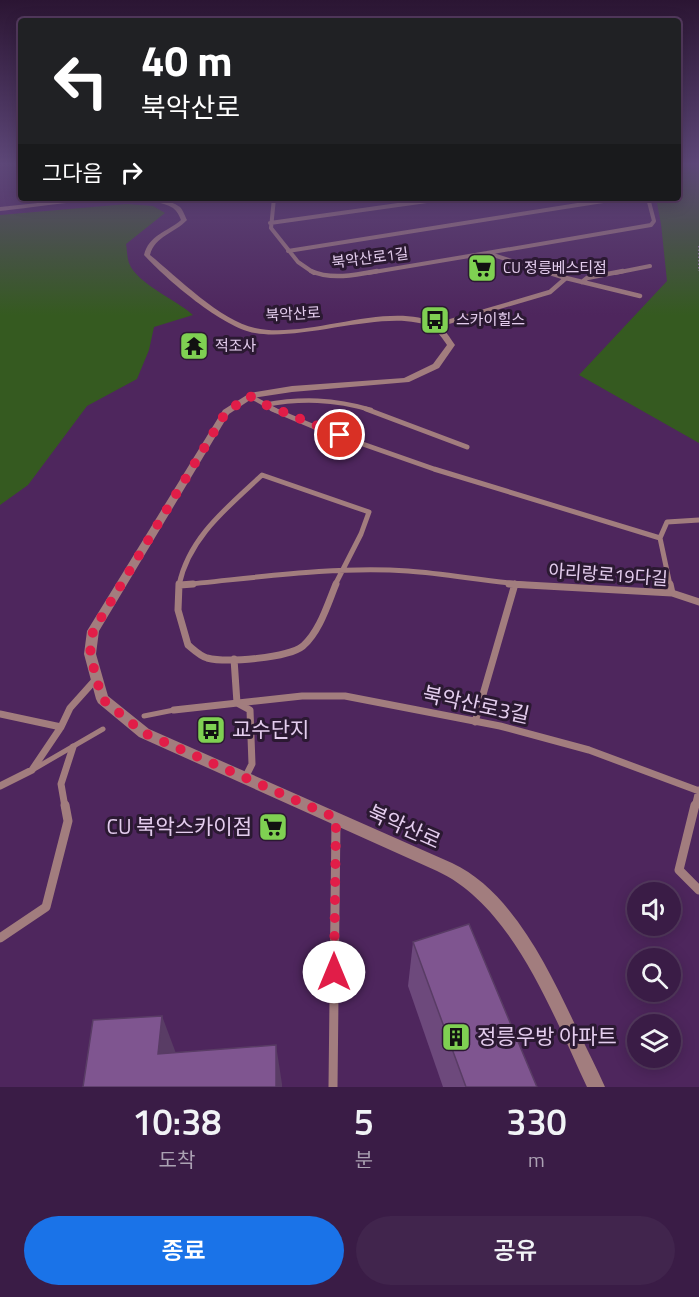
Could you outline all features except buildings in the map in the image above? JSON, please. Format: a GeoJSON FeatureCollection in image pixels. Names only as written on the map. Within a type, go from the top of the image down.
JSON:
{"type":"FeatureCollection","features":[{"type":"Feature","properties":{"kind":"street","name":"북악산로"},"geometry":{"type":"LineString","coordinates":[[181,214],[184,220],[177,227],[154,238],[148,247],[147,255],[210,306],[242,327],[255,331],[285,333],[390,319],[434,326],[451,345],[436,366],[406,380],[292,389],[250,396],[226,412],[93,631],[90,654],[102,699],[144,733],[438,864],[468,880],[512,925],[530,955],[596,1087]]}},
{"type":"Feature","properties":{"kind":"street"},"geometry":{"type":"LineString","coordinates":[[271,214],[270,223],[336,214]]}},
{"type":"Feature","properties":{"kind":"street"},"geometry":{"type":"LineString","coordinates":[[288,251],[523,214]]}},
{"type":"Feature","properties":{"kind":"street","name":"북악산로1길"},"geometry":{"type":"LineString","coordinates":[[270,223],[271,228],[304,270],[339,277],[651,225],[654,221],[652,214]]}},
{"type":"Feature","properties":{"kind":"street","name":"북악산로1길"},"geometry":{"type":"LineString","coordinates":[[487,253],[566,278],[640,296]]}},
{"type":"Feature","properties":{"kind":"street"},"geometry":{"type":"LineString","coordinates":[[582,282],[587,278],[650,266]]}},
{"type":"Feature","properties":{"kind":"street"},"geometry":{"type":"LineString","coordinates":[[434,326],[550,292],[566,278]]}},
{"type":"Feature","properties":{"kind":"street"},"geometry":{"type":"LineString","coordinates":[[250,396],[264,405],[429,468],[660,538]]}},
{"type":"Feature","properties":{"kind":"street"},"geometry":{"type":"LineString","coordinates":[[264,405],[293,400],[345,402],[467,447]]}},
{"type":"Feature","properties":{"kind":"street"},"geometry":{"type":"LineString","coordinates":[[262,474],[369,512],[367,524],[342,570],[318,626],[303,647],[286,653],[206,658],[188,645],[178,606],[180,585],[189,550],[201,534],[262,474]]}},
{"type":"Feature","properties":{"kind":"street"},"geometry":{"type":"LineString","coordinates":[[672,593],[660,538],[667,522],[699,520]]}},
{"type":"Feature","properties":{"kind":"street","name":"아리랑로19다길"},"geometry":{"type":"LineString","coordinates":[[180,585],[342,570],[409,572],[515,584],[672,593],[699,602]]}},
{"type":"Feature","properties":{"kind":"street"},"geometry":{"type":"LineString","coordinates":[[476,722],[515,584]]}},
{"type":"Feature","properties":{"kind":"street"},"geometry":{"type":"LineString","coordinates":[[234,658],[237,703],[250,710],[252,764],[244,778]]}},
{"type":"Feature","properties":{"kind":"street"},"geometry":{"type":"LineString","coordinates":[[0,786],[32,770],[61,727],[70,708],[96,678]]}},
{"type":"Feature","properties":{"kind":"street","name":"북악산로3길"},"geometry":{"type":"LineString","coordinates":[[174,710],[302,696],[345,696],[476,722],[589,750],[699,790]]}},
{"type":"Feature","properties":{"kind":"street"},"geometry":{"type":"LineString","coordinates":[[0,714],[61,727]]}},
{"type":"Feature","properties":{"kind":"street"},"geometry":{"type":"LineString","coordinates":[[0,938],[46,908],[68,821],[61,784],[73,747]]}},
{"type":"Feature","properties":{"kind":"street"},"geometry":{"type":"LineString","coordinates":[[699,790],[679,870],[699,890]]}},
{"type":"Feature","properties":{"kind":"street"},"geometry":{"type":"LineString","coordinates":[[333,1087],[336,818]]}},
{"type":"Feature","properties":{"kind":"lane","name":"북악산로3길"},"geometry":{"type":"LineString","coordinates":[[144,716],[174,710]]}},
{"type":"Feature","properties":{"kind":"lane"},"geometry":{"type":"LineString","coordinates":[[32,770],[103,729]]}},
{"type":"Feature","properties":{"kind":"path"},"geometry":{"type":"LineString","coordinates":[[699,246],[699,272]]}},
{"type":"Feature","properties":{"kind":"green space"},"geometry":{"type":"Polygon","coordinates":[[[164,214],[126,244],[128,261],[140,278],[193,315],[154,327],[149,350],[137,379],[87,406],[28,485],[0,505],[0,215],[164,214]]]}},
{"type":"Feature","properties":{"kind":"green space"},"geometry":{"type":"Polygon","coordinates":[[[659,214],[699,214],[699,443],[579,375],[667,281],[659,214]]]}},
{"type":"Feature","properties":{"kind":"place","name":"CU 정릉베스티점"},"geometry":{"type":"Point","coordinates":[482,268]}},
{"type":"Feature","properties":{"kind":"place","name":"스카이힐스"},"geometry":{"type":"Point","coordinates":[435,320]}},
{"type":"Feature","properties":{"kind":"place","name":"적조사"},"geometry":{"type":"Point","coordinates":[194,346]}},
{"type":"Feature","properties":{"kind":"place","name":"교수단지"},"geometry":{"type":"Point","coordinates":[211,730]}},
{"type":"Feature","properties":{"kind":"place","name":"CU 북악스카이점"},"geometry":{"type":"Point","coordinates":[273,827]}},
{"type":"Feature","properties":{"kind":"place","name":"정릉우방 아파트"},"geometry":{"type":"Point","coordinates":[456,1037]}},
{"type":"Feature","properties":{"kind":"route"},"geometry":{"type":"LineString","coordinates":[[334,972],[336,818],[144,733],[102,699],[90,654],[93,631],[226,412],[250,396],[259,402],[340,435]]}}]}
